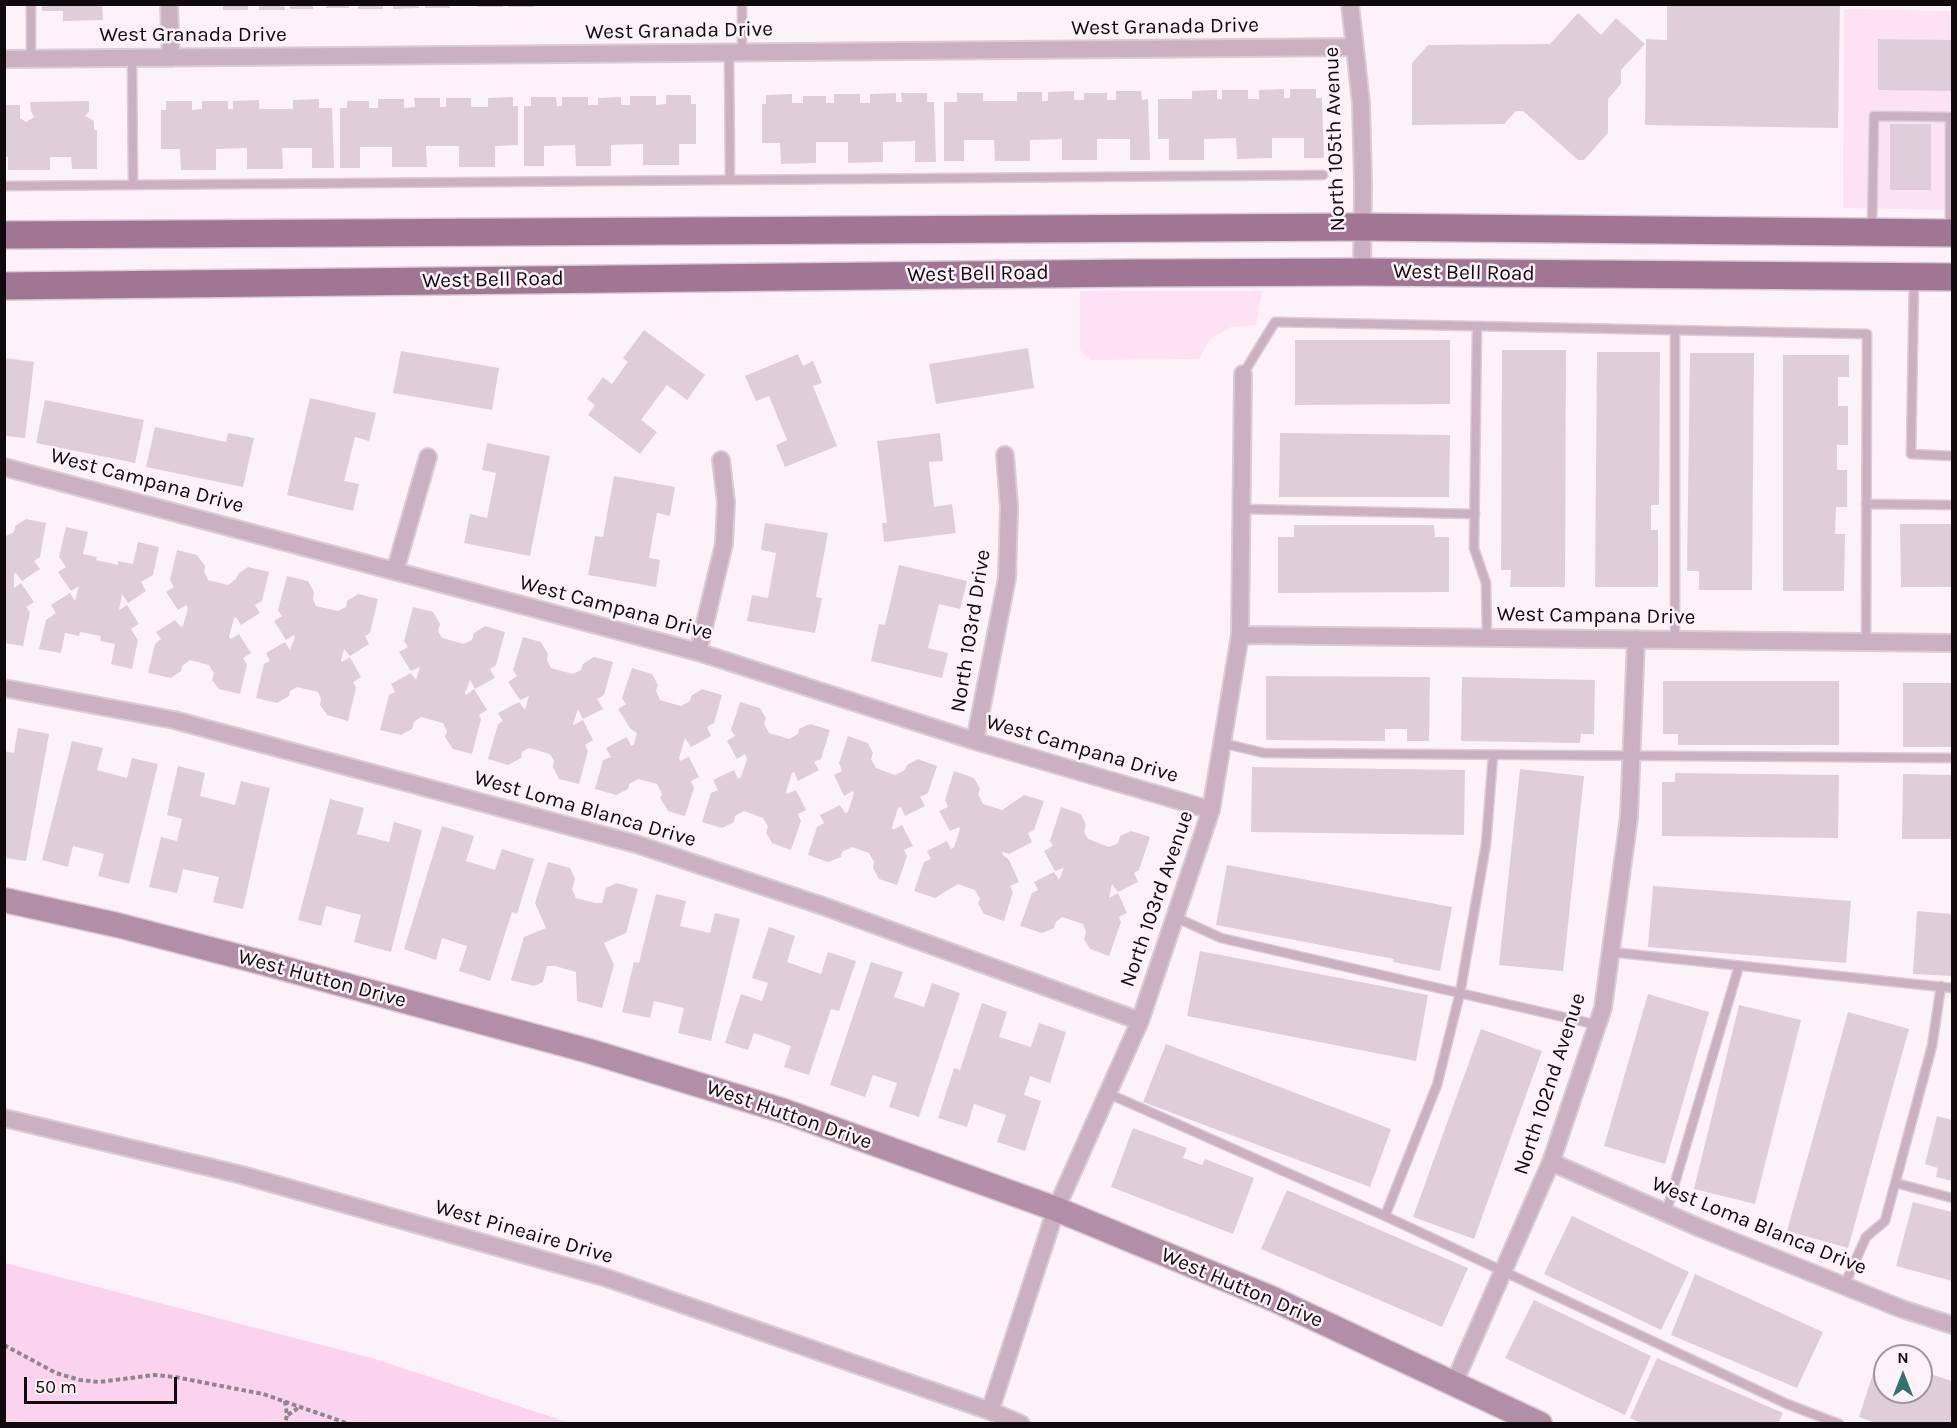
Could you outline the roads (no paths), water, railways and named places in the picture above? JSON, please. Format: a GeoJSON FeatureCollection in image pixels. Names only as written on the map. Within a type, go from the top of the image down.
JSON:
{"type":"FeatureCollection","features":[{"type":"Feature","properties":{"kind":"main road","name":"West Bell Road"},"geometry":{"type":"LineString","coordinates":[[4,235],[1362,227],[1951,233]]}},
{"type":"Feature","properties":{"kind":"main road","name":"West Bell Road"},"geometry":{"type":"LineString","coordinates":[[4,286],[1134,273],[1362,272],[1953,277]]}},
{"type":"Feature","properties":{"kind":"street"},"geometry":{"type":"LineString","coordinates":[[169,4],[171,58]]}},
{"type":"Feature","properties":{"kind":"street","name":"North 105th Avenue"},"geometry":{"type":"LineString","coordinates":[[1350,4],[1361,103],[1362,272]]}},
{"type":"Feature","properties":{"kind":"street","name":"West Granada Drive"},"geometry":{"type":"LineString","coordinates":[[4,59],[1354,47]]}},
{"type":"Feature","properties":{"kind":"street","name":"North 103rd Avenue"},"geometry":{"type":"LineString","coordinates":[[990,1411],[1056,1209],[1140,1020],[1211,810],[1240,635],[1243,374]]}},
{"type":"Feature","properties":{"kind":"street","name":"North 103rd Drive"},"geometry":{"type":"LineString","coordinates":[[975,741],[1007,578],[1009,507],[1005,455]]}},
{"type":"Feature","properties":{"kind":"street"},"geometry":{"type":"LineString","coordinates":[[395,571],[428,457]]}},
{"type":"Feature","properties":{"kind":"street"},"geometry":{"type":"LineString","coordinates":[[698,652],[724,544],[726,502],[721,459]]}},
{"type":"Feature","properties":{"kind":"street","name":"West Campana Drive"},"geometry":{"type":"LineString","coordinates":[[4,467],[698,652],[975,741],[1211,810]]}},
{"type":"Feature","properties":{"kind":"street","name":"West Campana Drive"},"geometry":{"type":"LineString","coordinates":[[1240,635],[1953,643]]}},
{"type":"Feature","properties":{"kind":"street","name":"North 102nd Avenue"},"geometry":{"type":"LineString","coordinates":[[1454,1383],[1551,1162],[1603,1008],[1629,817],[1636,639]]}},
{"type":"Feature","properties":{"kind":"street","name":"West Loma Blanca Drive"},"geometry":{"type":"LineString","coordinates":[[4,688],[174,720],[636,844],[826,908],[1140,1020]]}},
{"type":"Feature","properties":{"kind":"street","name":"West Hutton Drive"},"geometry":{"type":"LineString","coordinates":[[4,900],[117,925],[238,956],[589,1051],[784,1111],[1056,1209],[1271,1298],[1540,1424]]}},
{"type":"Feature","properties":{"kind":"street","name":"West Pineaire Drive"},"geometry":{"type":"LineString","coordinates":[[4,1118],[242,1175],[604,1277],[990,1411],[1021,1424]]}},
{"type":"Feature","properties":{"kind":"street","name":"West Loma Blanca Drive"},"geometry":{"type":"LineString","coordinates":[[1551,1162],[1700,1228],[1902,1309],[1953,1325]]}},
{"type":"Feature","properties":{"kind":"lane"},"geometry":{"type":"LineString","coordinates":[[31,4],[31,59]]}},
{"type":"Feature","properties":{"kind":"lane"},"geometry":{"type":"LineString","coordinates":[[730,180],[735,53],[742,4]]}},
{"type":"Feature","properties":{"kind":"lane"},"geometry":{"type":"LineString","coordinates":[[132,58],[133,185]]}},
{"type":"Feature","properties":{"kind":"lane"},"geometry":{"type":"LineString","coordinates":[[1872,232],[1874,116],[1951,117],[1951,233]]}},
{"type":"Feature","properties":{"kind":"lane"},"geometry":{"type":"LineString","coordinates":[[4,186],[1323,175]]}},
{"type":"Feature","properties":{"kind":"lane"},"geometry":{"type":"LineString","coordinates":[[1915,277],[1911,454],[1953,456]]}},
{"type":"Feature","properties":{"kind":"lane"},"geometry":{"type":"LineString","coordinates":[[1243,374],[1275,322],[1867,334],[1866,642]]}},
{"type":"Feature","properties":{"kind":"lane"},"geometry":{"type":"LineString","coordinates":[[1477,326],[1474,548],[1486,583],[1487,638]]}},
{"type":"Feature","properties":{"kind":"lane"},"geometry":{"type":"LineString","coordinates":[[1675,330],[1675,640]]}},
{"type":"Feature","properties":{"kind":"lane"},"geometry":{"type":"LineString","coordinates":[[1866,504],[1953,505]]}},
{"type":"Feature","properties":{"kind":"lane"},"geometry":{"type":"LineString","coordinates":[[1242,508],[1475,514]]}},
{"type":"Feature","properties":{"kind":"lane"},"geometry":{"type":"LineString","coordinates":[[1222,743],[1264,753],[1631,758],[1953,759]]}},
{"type":"Feature","properties":{"kind":"lane"},"geometry":{"type":"LineString","coordinates":[[1385,1216],[1437,1084],[1460,993],[1486,844],[1493,756]]}},
{"type":"Feature","properties":{"kind":"lane"},"geometry":{"type":"LineString","coordinates":[[1175,917],[1221,938],[1598,1025]]}},
{"type":"Feature","properties":{"kind":"lane"},"geometry":{"type":"LineString","coordinates":[[1610,952],[1953,988]]}},
{"type":"Feature","properties":{"kind":"lane"},"geometry":{"type":"LineString","coordinates":[[1666,1213],[1739,966]]}},
{"type":"Feature","properties":{"kind":"lane"},"geometry":{"type":"LineString","coordinates":[[1844,1286],[1866,1237],[1886,1221],[1932,1046],[1941,986]]}},
{"type":"Feature","properties":{"kind":"lane"},"geometry":{"type":"LineString","coordinates":[[1107,1093],[1385,1216],[1787,1404],[1839,1424]]}},
{"type":"Feature","properties":{"kind":"lane"},"geometry":{"type":"LineString","coordinates":[[1896,1183],[1953,1198]]}}]}
